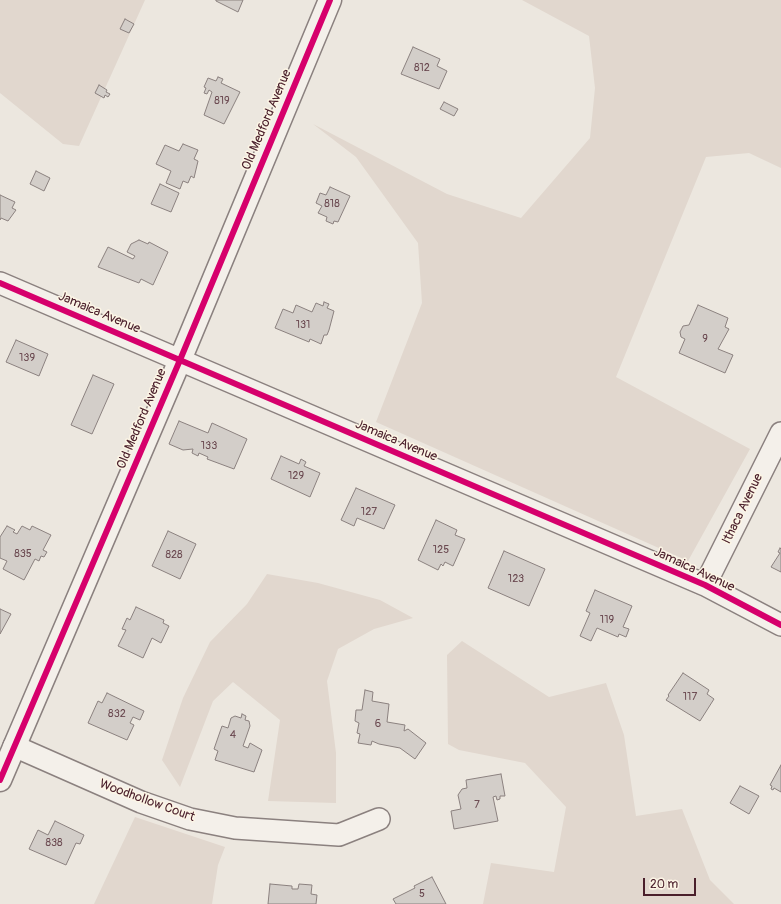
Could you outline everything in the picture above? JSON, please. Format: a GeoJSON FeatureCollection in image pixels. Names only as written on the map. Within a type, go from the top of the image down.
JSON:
{"type":"FeatureCollection","features":[{"type":"Feature","properties":{"kind":"street","name":"Old Medford Avenue"},"geometry":{"type":"LineString","coordinates":[[0,780],[180,360],[330,0]]}},
{"type":"Feature","properties":{"kind":"street","name":"Jamaica Avenue"},"geometry":{"type":"LineString","coordinates":[[0,283],[705,585],[781,625]]}},
{"type":"Feature","properties":{"kind":"street","name":"Ithaca Avenue"},"geometry":{"type":"LineString","coordinates":[[705,585],[781,433]]}},
{"type":"Feature","properties":{"kind":"street","name":"Woodhollow Court"},"geometry":{"type":"LineString","coordinates":[[14,746],[141,802],[190,819],[235,828],[338,835],[379,820]]}},
{"type":"Feature","properties":{"kind":"shaded area"},"geometry":{"type":"Polygon","coordinates":[[[0,0],[145,0],[79,146],[63,144],[0,93],[0,0]]]}},
{"type":"Feature","properties":{"kind":"shaded area"},"geometry":{"type":"Polygon","coordinates":[[[522,0],[781,0],[781,168],[749,153],[706,157],[616,377],[750,449],[688,561],[376,422],[422,303],[418,243],[356,157],[313,124],[447,194],[521,218],[590,138],[595,88],[589,36],[522,0]]]}},
{"type":"Feature","properties":{"kind":"shaded area"},"geometry":{"type":"Polygon","coordinates":[[[267,574],[318,583],[380,600],[413,618],[374,629],[338,649],[327,681],[336,753],[336,803],[268,801],[280,720],[233,682],[213,701],[180,787],[162,760],[183,698],[210,642],[247,604],[267,574]]]}},
{"type":"Feature","properties":{"kind":"shaded area"},"geometry":{"type":"Polygon","coordinates":[[[462,641],[549,697],[606,683],[624,735],[636,816],[682,809],[710,880],[734,904],[483,904],[491,863],[554,872],[566,807],[525,763],[459,750],[448,744],[447,655],[462,641]]]}},
{"type":"Feature","properties":{"kind":"shaded area"},"geometry":{"type":"Polygon","coordinates":[[[135,817],[225,847],[218,865],[212,904],[94,904],[135,817]]]}},
{"type":"Feature","properties":{"kind":"building"},"geometry":{"type":"Polygon","coordinates":[[[216,0],[243,0],[238,12],[216,0]]]}},
{"type":"Feature","properties":{"kind":"building"},"geometry":{"type":"Polygon","coordinates":[[[125,19],[134,24],[129,33],[120,29],[125,19]]]}},
{"type":"Feature","properties":{"kind":"building"},"geometry":{"type":"Polygon","coordinates":[[[413,47],[440,59],[437,66],[447,71],[439,89],[401,74],[413,47]]]}},
{"type":"Feature","properties":{"kind":"building"},"geometry":{"type":"Polygon","coordinates":[[[218,77],[223,79],[221,83],[240,92],[224,124],[204,115],[212,92],[209,90],[207,94],[204,93],[206,88],[204,87],[208,78],[216,81],[218,77]]]}},
{"type":"Feature","properties":{"kind":"building"},"geometry":{"type":"Polygon","coordinates":[[[99,85],[110,94],[108,97],[105,95],[104,98],[95,93],[99,85]]]}},
{"type":"Feature","properties":{"kind":"building"},"geometry":{"type":"Polygon","coordinates":[[[444,102],[458,109],[454,116],[440,109],[444,102]]]}},
{"type":"Feature","properties":{"kind":"building"},"geometry":{"type":"Polygon","coordinates":[[[183,144],[198,150],[194,159],[198,161],[194,178],[191,176],[188,183],[183,181],[180,189],[166,183],[171,171],[156,164],[165,145],[179,151],[183,144]]]}},
{"type":"Feature","properties":{"kind":"building"},"geometry":{"type":"Polygon","coordinates":[[[36,171],[50,178],[44,191],[30,184],[36,171]]]}},
{"type":"Feature","properties":{"kind":"building"},"geometry":{"type":"Polygon","coordinates":[[[160,184],[179,193],[171,212],[151,204],[160,184]]]}},
{"type":"Feature","properties":{"kind":"building"},"geometry":{"type":"Polygon","coordinates":[[[330,187],[350,196],[338,222],[334,221],[333,224],[326,221],[327,217],[318,213],[322,206],[316,203],[320,193],[326,195],[330,187]]]}},
{"type":"Feature","properties":{"kind":"building"},"geometry":{"type":"Polygon","coordinates":[[[0,195],[15,202],[12,208],[16,210],[8,221],[1,218],[0,220],[0,195]]]}},
{"type":"Feature","properties":{"kind":"building"},"geometry":{"type":"Polygon","coordinates":[[[139,240],[148,244],[149,242],[168,252],[153,285],[141,279],[139,283],[98,267],[108,247],[133,259],[135,256],[127,252],[131,244],[139,240]]]}},
{"type":"Feature","properties":{"kind":"building"},"geometry":{"type":"Polygon","coordinates":[[[324,302],[329,304],[327,308],[334,311],[329,330],[327,335],[324,335],[321,344],[310,339],[309,342],[275,328],[283,309],[293,313],[296,305],[312,312],[316,303],[323,306],[324,302]]]}},
{"type":"Feature","properties":{"kind":"building"},"geometry":{"type":"Polygon","coordinates":[[[698,305],[728,318],[725,327],[729,329],[718,349],[733,355],[725,373],[679,353],[685,339],[681,337],[680,332],[683,326],[689,325],[698,305]]]}},
{"type":"Feature","properties":{"kind":"building"},"geometry":{"type":"Polygon","coordinates":[[[16,340],[48,354],[39,376],[6,362],[16,340]]]}},
{"type":"Feature","properties":{"kind":"building"},"geometry":{"type":"Polygon","coordinates":[[[93,375],[114,384],[92,434],[71,425],[93,375]]]}},
{"type":"Feature","properties":{"kind":"building"},"geometry":{"type":"Polygon","coordinates":[[[179,421],[208,433],[212,423],[247,439],[234,469],[207,459],[208,457],[199,453],[198,456],[192,453],[193,449],[183,450],[169,444],[179,421]]]}},
{"type":"Feature","properties":{"kind":"building"},"geometry":{"type":"Polygon","coordinates":[[[281,456],[299,464],[301,459],[306,462],[304,466],[320,473],[310,497],[271,479],[281,456]]]}},
{"type":"Feature","properties":{"kind":"building"},"geometry":{"type":"Polygon","coordinates":[[[356,488],[395,505],[384,529],[357,518],[354,526],[341,520],[356,488]]]}},
{"type":"Feature","properties":{"kind":"building"},"geometry":{"type":"Polygon","coordinates":[[[436,520],[457,530],[455,535],[465,539],[453,566],[445,562],[443,566],[441,564],[438,570],[418,560],[436,520]]]}},
{"type":"Feature","properties":{"kind":"building"},"geometry":{"type":"Polygon","coordinates":[[[7,526],[15,530],[13,532],[17,534],[22,526],[30,530],[32,526],[51,535],[43,550],[47,552],[44,557],[41,556],[39,561],[35,559],[24,580],[3,569],[7,561],[0,558],[0,537],[7,526]]]}},
{"type":"Feature","properties":{"kind":"building"},"geometry":{"type":"Polygon","coordinates":[[[168,531],[196,544],[180,579],[152,566],[168,531]]]}},
{"type":"Feature","properties":{"kind":"building"},"geometry":{"type":"Polygon","coordinates":[[[780,548],[781,572],[771,567],[780,553],[778,552],[780,548]]]}},
{"type":"Feature","properties":{"kind":"building"},"geometry":{"type":"Polygon","coordinates":[[[504,551],[545,569],[529,606],[488,588],[504,551]]]}},
{"type":"Feature","properties":{"kind":"building"},"geometry":{"type":"Polygon","coordinates":[[[595,590],[632,606],[623,627],[629,629],[626,637],[619,634],[618,637],[597,628],[591,641],[580,636],[590,613],[586,611],[595,590]]]}},
{"type":"Feature","properties":{"kind":"building"},"geometry":{"type":"Polygon","coordinates":[[[136,607],[164,620],[163,623],[169,626],[161,643],[152,638],[143,658],[118,646],[126,630],[122,629],[127,618],[130,620],[136,607]]]}},
{"type":"Feature","properties":{"kind":"building"},"geometry":{"type":"Polygon","coordinates":[[[0,609],[11,614],[0,634],[0,609]]]}},
{"type":"Feature","properties":{"kind":"building"},"geometry":{"type":"Polygon","coordinates":[[[683,673],[709,690],[707,694],[714,699],[700,721],[666,700],[683,673]]]}},
{"type":"Feature","properties":{"kind":"building"},"geometry":{"type":"Polygon","coordinates":[[[365,690],[373,692],[372,701],[389,704],[387,722],[405,725],[404,731],[408,729],[426,743],[415,759],[400,748],[379,744],[372,741],[371,745],[358,743],[360,734],[357,733],[359,723],[355,721],[356,710],[362,710],[365,690]]]}},
{"type":"Feature","properties":{"kind":"building"},"geometry":{"type":"Polygon","coordinates":[[[107,693],[144,711],[140,720],[133,717],[130,723],[134,725],[127,740],[88,723],[98,701],[102,703],[107,693]]]}},
{"type":"Feature","properties":{"kind":"building"},"geometry":{"type":"Polygon","coordinates":[[[242,714],[246,716],[245,720],[249,721],[250,726],[243,746],[248,748],[250,743],[262,750],[254,772],[215,760],[218,751],[214,749],[222,726],[228,728],[231,718],[235,716],[241,718],[242,714]]]}},
{"type":"Feature","properties":{"kind":"building"},"geometry":{"type":"Polygon","coordinates":[[[781,765],[781,792],[774,788],[773,790],[771,789],[772,786],[770,785],[781,765]]]}},
{"type":"Feature","properties":{"kind":"building"},"geometry":{"type":"Polygon","coordinates":[[[501,774],[505,796],[500,796],[500,799],[497,800],[496,796],[493,797],[498,821],[454,829],[451,811],[461,809],[458,795],[462,789],[467,788],[466,780],[501,774]]]}},
{"type":"Feature","properties":{"kind":"building"},"geometry":{"type":"Polygon","coordinates":[[[740,786],[759,796],[749,814],[730,803],[740,786]]]}},
{"type":"Feature","properties":{"kind":"building"},"geometry":{"type":"Polygon","coordinates":[[[55,821],[84,835],[80,844],[76,843],[66,865],[29,849],[38,830],[48,835],[55,821]]]}},
{"type":"Feature","properties":{"kind":"building"},"geometry":{"type":"Polygon","coordinates":[[[432,877],[446,904],[396,904],[393,899],[415,888],[414,886],[432,877]]]}},
{"type":"Feature","properties":{"kind":"building"},"geometry":{"type":"Polygon","coordinates":[[[270,884],[292,886],[292,889],[298,889],[299,884],[312,885],[311,894],[317,895],[316,904],[268,904],[270,884]]]}},
{"type":"Feature","properties":{"kind":"cycle path"},"geometry":{"type":"LineString","coordinates":[[0,780],[180,360],[330,0]]}},
{"type":"Feature","properties":{"kind":"cycle path"},"geometry":{"type":"LineString","coordinates":[[0,283],[705,585],[781,625]]}}]}
